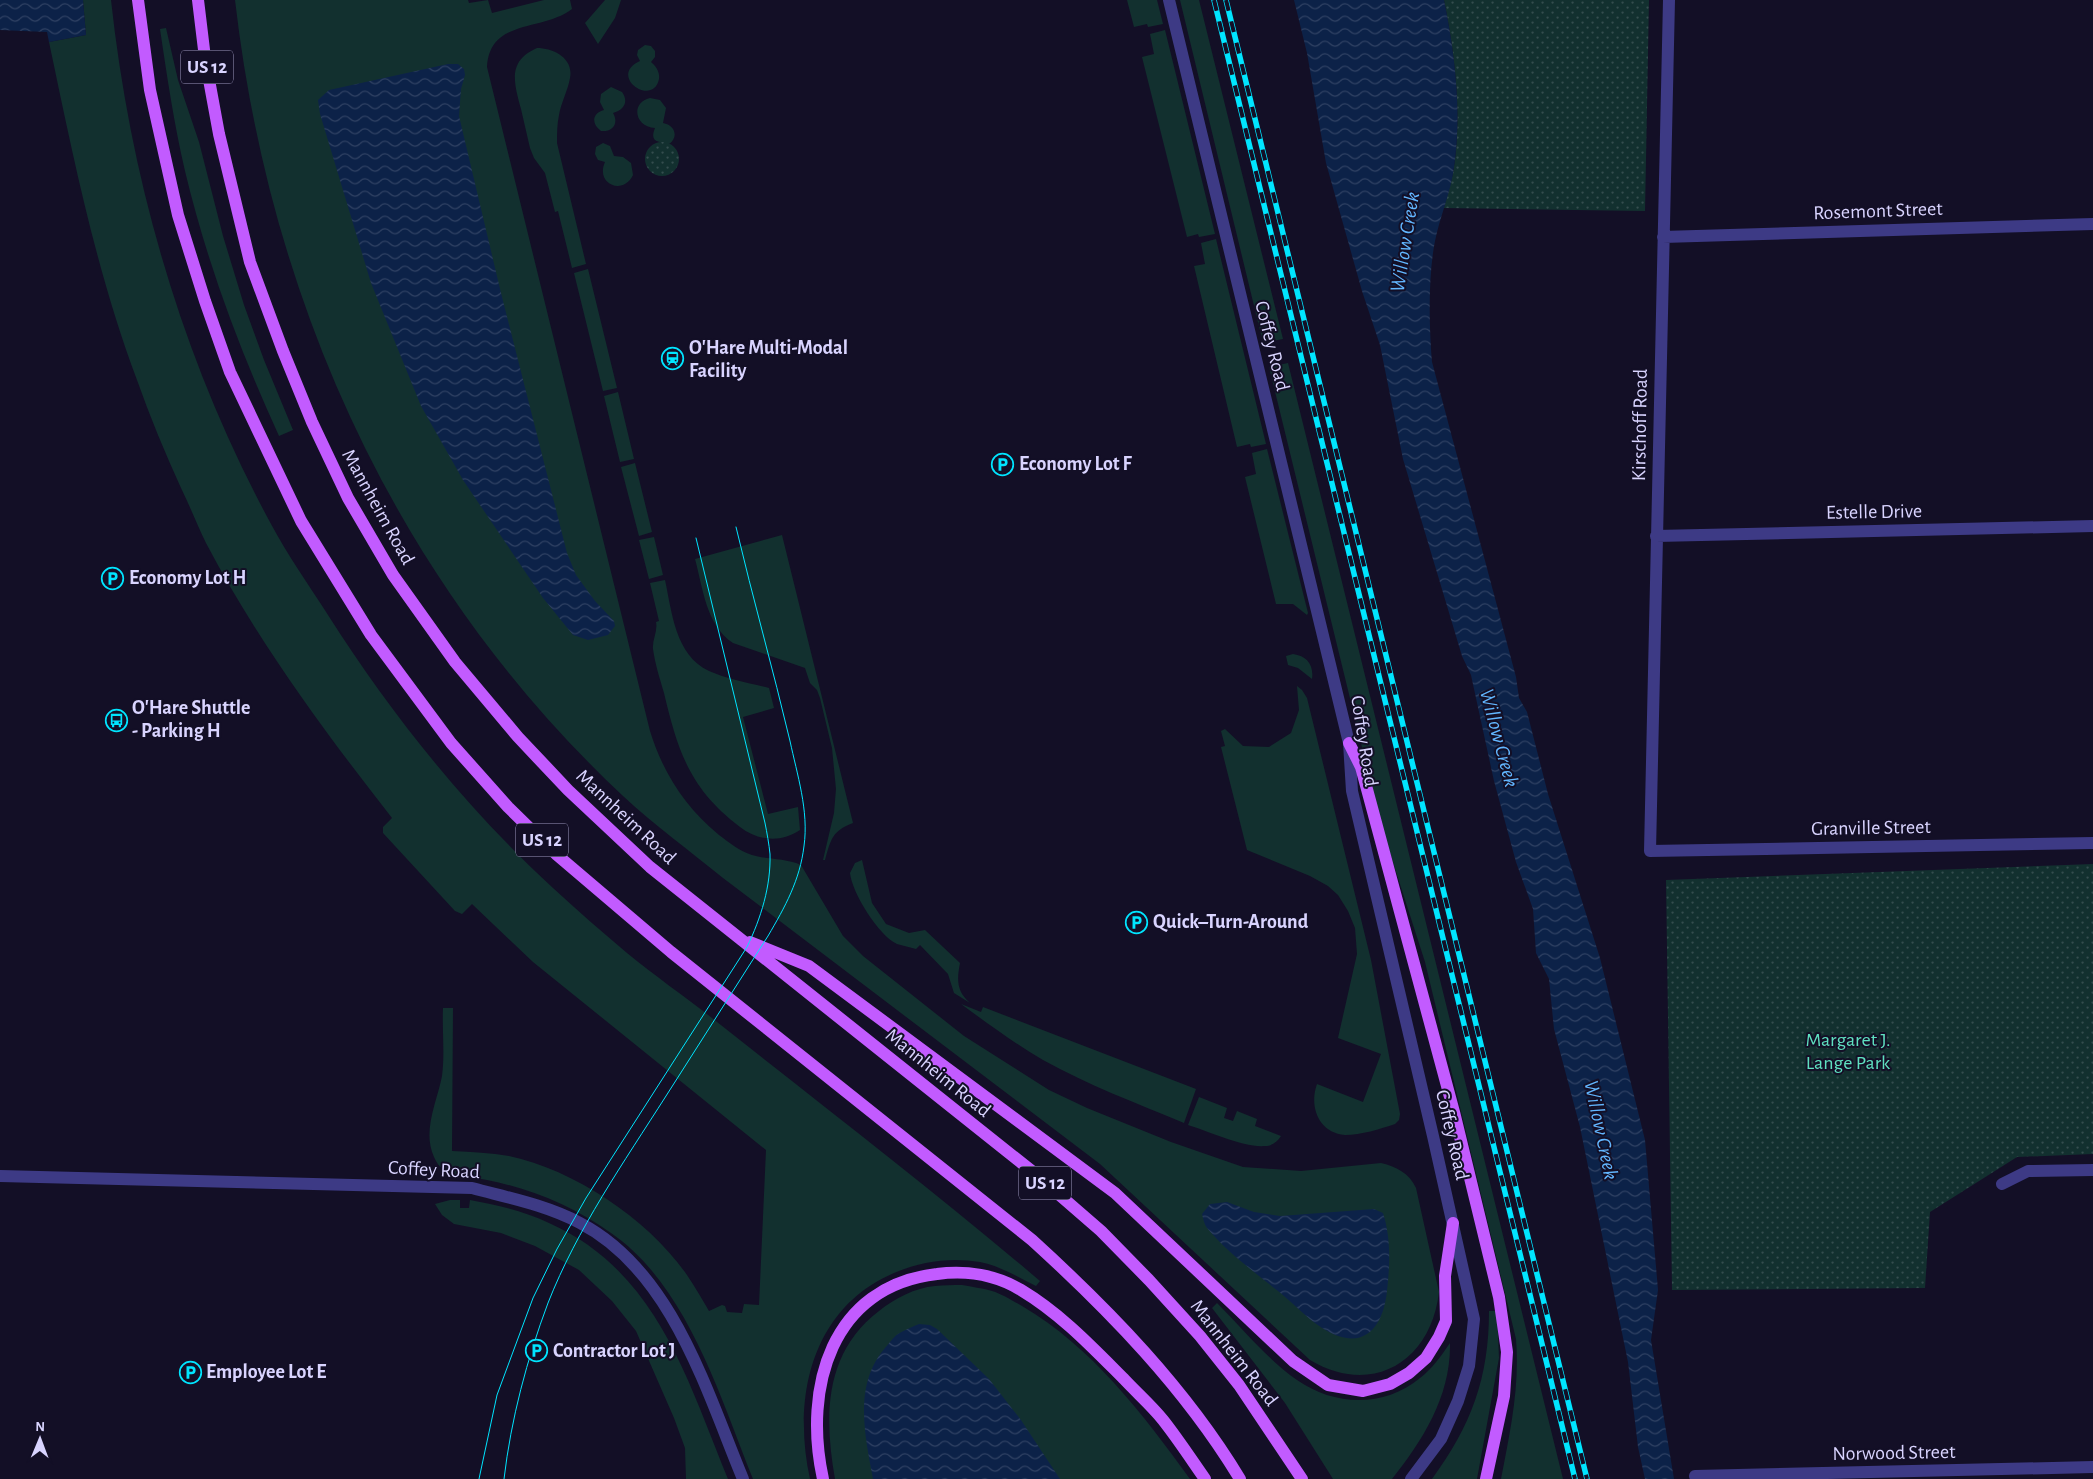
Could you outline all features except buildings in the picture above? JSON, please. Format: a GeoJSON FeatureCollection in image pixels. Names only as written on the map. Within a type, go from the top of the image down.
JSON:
{"type":"FeatureCollection","features":[{"type":"Feature","properties":{"kind":"main road","name":"US 12"},"geometry":{"type":"LineString","coordinates":[[138,0],[150,90],[178,214],[205,302],[230,372],[301,521],[371,635],[412,692],[451,743],[508,807],[557,855],[603,896],[1032,1240],[1085,1288],[1150,1358],[1191,1408],[1240,1479]]}},
{"type":"Feature","properties":{"kind":"main road","name":"Mannheim Road"},"geometry":{"type":"LineString","coordinates":[[198,0],[205,58],[219,134],[250,262],[312,422],[348,498],[394,575],[450,654],[518,737],[568,790],[650,867],[1026,1166],[1100,1231],[1149,1280],[1211,1350],[1239,1385],[1302,1479]]}},
{"type":"Feature","properties":{"kind":"main road"},"geometry":{"type":"LineString","coordinates":[[1349,743],[1361,767],[1411,949],[1454,1112],[1499,1298],[1508,1352],[1504,1396],[1486,1479]]}},
{"type":"Feature","properties":{"kind":"main road"},"geometry":{"type":"LineString","coordinates":[[737,936],[810,966],[1115,1193],[1293,1361],[1328,1385],[1363,1391],[1390,1384],[1409,1373],[1426,1358],[1446,1321],[1445,1276],[1453,1223]]}},
{"type":"Feature","properties":{"kind":"main road"},"geometry":{"type":"LineString","coordinates":[[823,1479],[818,1459],[817,1406],[821,1375],[829,1351],[841,1331],[872,1298],[889,1288],[919,1276],[956,1272],[989,1276],[1020,1289],[1070,1325],[1163,1419],[1205,1479]]}},
{"type":"Feature","properties":{"kind":"street","name":"Coffey Road"},"geometry":{"type":"LineString","coordinates":[[1169,0],[1349,743],[1352,791],[1474,1319],[1469,1366],[1458,1401],[1441,1439],[1411,1479]]}},
{"type":"Feature","properties":{"kind":"street","name":"Kirschoff Road"},"geometry":{"type":"LineString","coordinates":[[1650,851],[1669,0]]}},
{"type":"Feature","properties":{"kind":"street","name":"Rosemont Street"},"geometry":{"type":"LineString","coordinates":[[1663,236],[2093,224]]}},
{"type":"Feature","properties":{"kind":"street","name":"Estelle Drive"},"geometry":{"type":"LineString","coordinates":[[1656,536],[2093,526]]}},
{"type":"Feature","properties":{"kind":"street","name":"Granville Street"},"geometry":{"type":"LineString","coordinates":[[1650,851],[2093,843]]}},
{"type":"Feature","properties":{"kind":"street"},"geometry":{"type":"LineString","coordinates":[[2002,1184],[2028,1172],[2093,1170]]}},
{"type":"Feature","properties":{"kind":"street","name":"Coffey Road"},"geometry":{"type":"LineString","coordinates":[[0,1176],[472,1188],[545,1207],[581,1223],[615,1246],[657,1291],[684,1339],[743,1479]]}},
{"type":"Feature","properties":{"kind":"street","name":"Norwood Street"},"geometry":{"type":"LineString","coordinates":[[1695,1476],[2093,1467]]}},
{"type":"Feature","properties":{"kind":"green space"},"geometry":{"type":"Polygon","coordinates":[[[83,0],[111,0],[132,136],[147,204],[187,335],[212,400],[240,462],[284,548],[352,652],[404,724],[460,793],[490,826],[553,888],[590,921],[638,961],[918,1181],[1040,1281],[1036,1286],[995,1266],[980,1262],[947,1260],[905,1269],[866,1289],[844,1308],[827,1332],[814,1358],[807,1387],[804,1417],[805,1448],[810,1479],[753,1479],[728,1413],[698,1345],[681,1312],[661,1282],[638,1255],[597,1223],[567,1207],[520,1188],[449,1173],[438,1164],[434,1157],[429,1137],[442,1076],[443,1008],[453,1008],[452,1151],[509,1156],[534,1163],[584,1185],[608,1200],[652,1235],[687,1275],[709,1311],[722,1305],[725,1306],[727,1312],[742,1313],[744,1304],[759,1305],[766,1150],[533,962],[472,904],[462,914],[455,911],[383,833],[383,827],[392,818],[317,719],[270,651],[247,616],[206,543],[158,435],[122,339],[97,255],[77,170],[49,42],[86,35],[83,0]]]}},
{"type":"Feature","properties":{"kind":"green space"},"geometry":{"type":"Polygon","coordinates":[[[235,0],[468,0],[469,3],[488,0],[492,13],[544,0],[570,0],[572,9],[560,16],[519,28],[497,40],[490,51],[487,67],[650,731],[661,761],[677,788],[707,824],[739,849],[758,857],[789,861],[801,865],[843,936],[863,956],[964,1036],[1049,1090],[1087,1108],[1171,1142],[1243,1167],[1301,1171],[1381,1163],[1392,1166],[1410,1178],[1416,1188],[1439,1292],[1434,1317],[1424,1337],[1411,1354],[1395,1366],[1376,1373],[1355,1375],[1333,1371],[1310,1360],[1100,1164],[723,878],[660,828],[623,796],[543,714],[472,625],[411,532],[358,433],[314,330],[279,223],[252,113],[235,0]]]}},
{"type":"Feature","properties":{"kind":"green space"},"geometry":{"type":"Polygon","coordinates":[[[605,0],[621,0],[615,18],[598,44],[585,23],[605,0]]]}},
{"type":"Feature","properties":{"kind":"green space"},"geometry":{"type":"Polygon","coordinates":[[[1127,0],[1157,0],[1163,24],[1148,27],[1147,24],[1134,27],[1127,0]]]}},
{"type":"Feature","properties":{"kind":"green space"},"geometry":{"type":"Polygon","coordinates":[[[1180,0],[1199,0],[1283,339],[1263,343],[1180,0]]]}},
{"type":"Feature","properties":{"kind":"green space"},"geometry":{"type":"Polygon","coordinates":[[[1444,0],[1649,0],[1645,211],[1444,208],[1454,167],[1457,105],[1454,62],[1444,0]]]}},
{"type":"Feature","properties":{"kind":"green space"},"geometry":{"type":"Polygon","coordinates":[[[166,28],[178,80],[199,142],[223,236],[244,305],[293,430],[279,436],[238,339],[203,239],[174,118],[160,29],[166,28]]]}},
{"type":"Feature","properties":{"kind":"green space"},"geometry":{"type":"Polygon","coordinates":[[[1165,30],[1215,234],[1199,237],[1198,234],[1187,237],[1142,57],[1154,54],[1150,34],[1165,30]]]}},
{"type":"Feature","properties":{"kind":"green space"},"geometry":{"type":"Polygon","coordinates":[[[645,45],[651,46],[655,51],[655,57],[651,62],[659,74],[655,87],[649,91],[635,86],[630,81],[628,74],[631,67],[640,61],[637,55],[638,50],[645,45]]]}},
{"type":"Feature","properties":{"kind":"green space"},"geometry":{"type":"Polygon","coordinates":[[[537,48],[543,48],[561,55],[569,65],[570,71],[569,83],[558,118],[557,143],[586,264],[572,268],[558,211],[555,212],[545,173],[534,158],[530,148],[516,90],[515,74],[517,66],[527,53],[537,48]]]}},
{"type":"Feature","properties":{"kind":"green space"},"geometry":{"type":"Polygon","coordinates":[[[611,87],[622,92],[625,102],[623,108],[613,113],[615,117],[614,126],[609,130],[601,131],[594,122],[594,119],[600,111],[604,110],[600,102],[601,94],[611,87]]]}},
{"type":"Feature","properties":{"kind":"green space"},"geometry":{"type":"Polygon","coordinates":[[[650,98],[660,100],[666,108],[663,123],[673,129],[675,135],[669,144],[654,139],[653,133],[655,128],[648,127],[639,119],[638,109],[640,105],[650,98]]]}},
{"type":"Feature","properties":{"kind":"green space"},"geometry":{"type":"Polygon","coordinates":[[[662,142],[674,147],[679,159],[674,171],[662,176],[650,171],[645,159],[650,147],[662,142]]]}},
{"type":"Feature","properties":{"kind":"green space"},"geometry":{"type":"Polygon","coordinates":[[[603,143],[610,146],[614,156],[623,157],[631,163],[633,175],[623,185],[612,185],[604,176],[605,162],[598,160],[595,154],[596,147],[603,143]]]}},
{"type":"Feature","properties":{"kind":"green space"},"geometry":{"type":"Polygon","coordinates":[[[1216,239],[1266,444],[1251,447],[1250,444],[1237,447],[1194,266],[1205,264],[1201,243],[1216,239]]]}},
{"type":"Feature","properties":{"kind":"green space"},"geometry":{"type":"Polygon","coordinates":[[[588,269],[617,388],[603,391],[574,273],[588,269]]]}},
{"type":"Feature","properties":{"kind":"green space"},"geometry":{"type":"Polygon","coordinates":[[[1288,363],[1563,1479],[1501,1479],[1511,1427],[1517,1375],[1516,1339],[1425,962],[1381,825],[1269,367],[1288,363]]]}},
{"type":"Feature","properties":{"kind":"green space"},"geometry":{"type":"Polygon","coordinates":[[[618,392],[634,459],[620,462],[604,396],[618,392]]]}},
{"type":"Feature","properties":{"kind":"green space"},"geometry":{"type":"Polygon","coordinates":[[[1267,449],[1307,615],[1293,604],[1276,604],[1245,477],[1256,474],[1252,453],[1267,449]]]}},
{"type":"Feature","properties":{"kind":"green space"},"geometry":{"type":"Polygon","coordinates":[[[635,463],[652,532],[639,536],[621,467],[635,463]]]}},
{"type":"Feature","properties":{"kind":"green space"},"geometry":{"type":"Polygon","coordinates":[[[782,535],[853,823],[836,833],[829,846],[825,860],[823,860],[834,813],[836,789],[832,748],[817,690],[810,683],[805,668],[733,643],[724,635],[711,616],[703,594],[695,559],[782,535]]]}},
{"type":"Feature","properties":{"kind":"green space"},"geometry":{"type":"Polygon","coordinates":[[[654,537],[663,575],[649,579],[639,540],[654,537]]]}},
{"type":"Feature","properties":{"kind":"green space"},"geometry":{"type":"Polygon","coordinates":[[[665,580],[677,632],[689,655],[709,671],[738,681],[769,688],[774,708],[743,717],[768,814],[798,807],[800,830],[793,834],[770,839],[747,832],[723,813],[709,798],[688,768],[675,733],[653,649],[656,622],[659,621],[650,583],[665,580]]]}},
{"type":"Feature","properties":{"kind":"green space"},"geometry":{"type":"Polygon","coordinates":[[[1293,654],[1306,659],[1311,665],[1312,679],[1298,668],[1288,665],[1286,656],[1293,654]]]}},
{"type":"Feature","properties":{"kind":"green space"},"geometry":{"type":"Polygon","coordinates":[[[1297,686],[1307,698],[1371,960],[1400,1114],[1399,1120],[1395,1124],[1357,1134],[1345,1135],[1328,1129],[1318,1117],[1314,1101],[1317,1084],[1363,1102],[1381,1054],[1338,1038],[1357,954],[1355,928],[1348,911],[1338,895],[1328,886],[1310,876],[1247,850],[1221,747],[1225,746],[1221,731],[1225,729],[1243,746],[1269,747],[1291,733],[1299,710],[1297,686]]]}},
{"type":"Feature","properties":{"kind":"green space"},"geometry":{"type":"Polygon","coordinates":[[[862,860],[872,903],[886,924],[909,933],[925,930],[960,963],[958,974],[960,989],[970,1003],[954,993],[948,974],[920,945],[916,949],[897,944],[882,932],[875,923],[861,902],[850,873],[855,863],[862,860]]]}},
{"type":"Feature","properties":{"kind":"green space","name":"Margaret J. Lange Park"},"geometry":{"type":"Polygon","coordinates":[[[2093,864],[2093,1154],[2017,1157],[1930,1212],[1925,1288],[1672,1290],[1666,880],[2093,864]]]}},
{"type":"Feature","properties":{"kind":"green space"},"geometry":{"type":"Polygon","coordinates":[[[961,1004],[981,1012],[983,1007],[1196,1089],[1184,1123],[1095,1086],[1043,1060],[1011,1040],[961,1004]]]}},
{"type":"Feature","properties":{"kind":"green space"},"geometry":{"type":"Polygon","coordinates":[[[1199,1097],[1227,1108],[1224,1118],[1233,1121],[1237,1111],[1257,1119],[1255,1126],[1281,1136],[1276,1142],[1268,1146],[1257,1146],[1237,1142],[1188,1125],[1199,1097]]]}},
{"type":"Feature","properties":{"kind":"green space"},"geometry":{"type":"Polygon","coordinates":[[[450,1200],[460,1200],[460,1208],[469,1208],[470,1200],[510,1209],[540,1219],[586,1244],[617,1269],[642,1299],[664,1332],[682,1367],[728,1479],[686,1479],[685,1448],[674,1418],[636,1331],[612,1301],[579,1270],[535,1246],[501,1233],[454,1224],[442,1215],[435,1204],[450,1200]]]}},
{"type":"Feature","properties":{"kind":"green space"},"geometry":{"type":"Polygon","coordinates":[[[962,1285],[996,1292],[1004,1296],[1022,1306],[1071,1341],[1094,1362],[1135,1407],[1190,1479],[835,1479],[831,1455],[830,1409],[832,1387],[838,1366],[847,1346],[861,1328],[879,1311],[898,1298],[928,1287],[962,1285]]]}},
{"type":"Feature","properties":{"kind":"green space"},"geometry":{"type":"Polygon","coordinates":[[[1217,1303],[1286,1372],[1311,1389],[1343,1399],[1375,1399],[1391,1395],[1406,1388],[1428,1371],[1450,1343],[1446,1381],[1433,1416],[1414,1449],[1392,1479],[1333,1479],[1285,1403],[1212,1308],[1217,1303]]]}},
{"type":"Feature","properties":{"kind":"green space"},"geometry":{"type":"Polygon","coordinates":[[[1489,1311],[1497,1311],[1499,1358],[1477,1479],[1432,1479],[1457,1440],[1475,1400],[1486,1358],[1489,1311]]]}},
{"type":"Feature","properties":{"kind":"water"},"geometry":{"type":"Polygon","coordinates":[[[0,0],[83,0],[86,35],[49,42],[47,32],[0,30],[0,0]]]}},
{"type":"Feature","properties":{"kind":"water","name":"Willow Creek"},"geometry":{"type":"Polygon","coordinates":[[[1294,0],[1444,0],[1454,62],[1457,125],[1453,176],[1437,232],[1431,270],[1430,333],[1432,362],[1516,677],[1519,698],[1527,712],[1548,794],[1600,958],[1645,1140],[1658,1290],[1651,1340],[1674,1479],[1645,1479],[1638,1447],[1628,1362],[1580,1127],[1554,1029],[1549,979],[1536,953],[1533,909],[1516,862],[1494,781],[1471,675],[1462,656],[1403,459],[1380,345],[1362,291],[1326,163],[1307,53],[1294,0]]]}},
{"type":"Feature","properties":{"kind":"water"},"geometry":{"type":"Polygon","coordinates":[[[448,64],[458,64],[464,69],[465,75],[461,89],[459,116],[501,293],[567,553],[576,575],[595,601],[614,621],[615,626],[608,635],[588,640],[573,635],[543,598],[463,480],[421,406],[371,283],[320,114],[318,100],[329,90],[448,64]]]}},
{"type":"Feature","properties":{"kind":"water"},"geometry":{"type":"Polygon","coordinates":[[[1227,1202],[1254,1212],[1280,1216],[1374,1209],[1383,1213],[1389,1242],[1388,1281],[1383,1311],[1374,1328],[1359,1338],[1349,1338],[1338,1336],[1321,1328],[1241,1261],[1223,1245],[1204,1223],[1202,1214],[1210,1204],[1227,1202]]]}},
{"type":"Feature","properties":{"kind":"water"},"geometry":{"type":"Polygon","coordinates":[[[919,1324],[930,1325],[937,1329],[989,1379],[1021,1420],[1060,1479],[873,1479],[867,1446],[864,1411],[868,1378],[875,1362],[894,1337],[919,1324]]]}},
{"type":"Feature","properties":{"kind":"tram line"},"geometry":{"type":"LineString","coordinates":[[504,1479],[515,1412],[527,1367],[540,1324],[560,1276],[587,1222],[602,1197],[768,936],[791,893],[802,858],[805,833],[802,793],[736,527]]}},
{"type":"Feature","properties":{"kind":"tram line"},"geometry":{"type":"LineString","coordinates":[[479,1479],[497,1395],[533,1298],[557,1249],[586,1198],[747,947],[757,925],[767,890],[770,854],[765,823],[696,538]]}},
{"type":"Feature","properties":{"kind":"railway"},"geometry":{"type":"LineString","coordinates":[[1214,0],[1575,1479]]}},
{"type":"Feature","properties":{"kind":"railway"},"geometry":{"type":"LineString","coordinates":[[1226,0],[1587,1479]]}},
{"type":"Feature","properties":{"kind":"place","name":"O'Hare Multi-Modal Facility"},"geometry":{"type":"Point","coordinates":[673,359]}},
{"type":"Feature","properties":{"kind":"place","name":"Economy Lot F"},"geometry":{"type":"Point","coordinates":[1003,464]}},
{"type":"Feature","properties":{"kind":"place","name":"Economy Lot H"},"geometry":{"type":"Point","coordinates":[113,578]}},
{"type":"Feature","properties":{"kind":"place","name":"O'Hare Shuttle - Parking H"},"geometry":{"type":"Point","coordinates":[116,720]}},
{"type":"Feature","properties":{"kind":"place","name":"Quick–Turn-Around"},"geometry":{"type":"Point","coordinates":[1137,922]}},
{"type":"Feature","properties":{"kind":"place","name":"Contractor Lot J"},"geometry":{"type":"Point","coordinates":[537,1351]}},
{"type":"Feature","properties":{"kind":"place","name":"Employee Lot E"},"geometry":{"type":"Point","coordinates":[190,1372]}}]}
